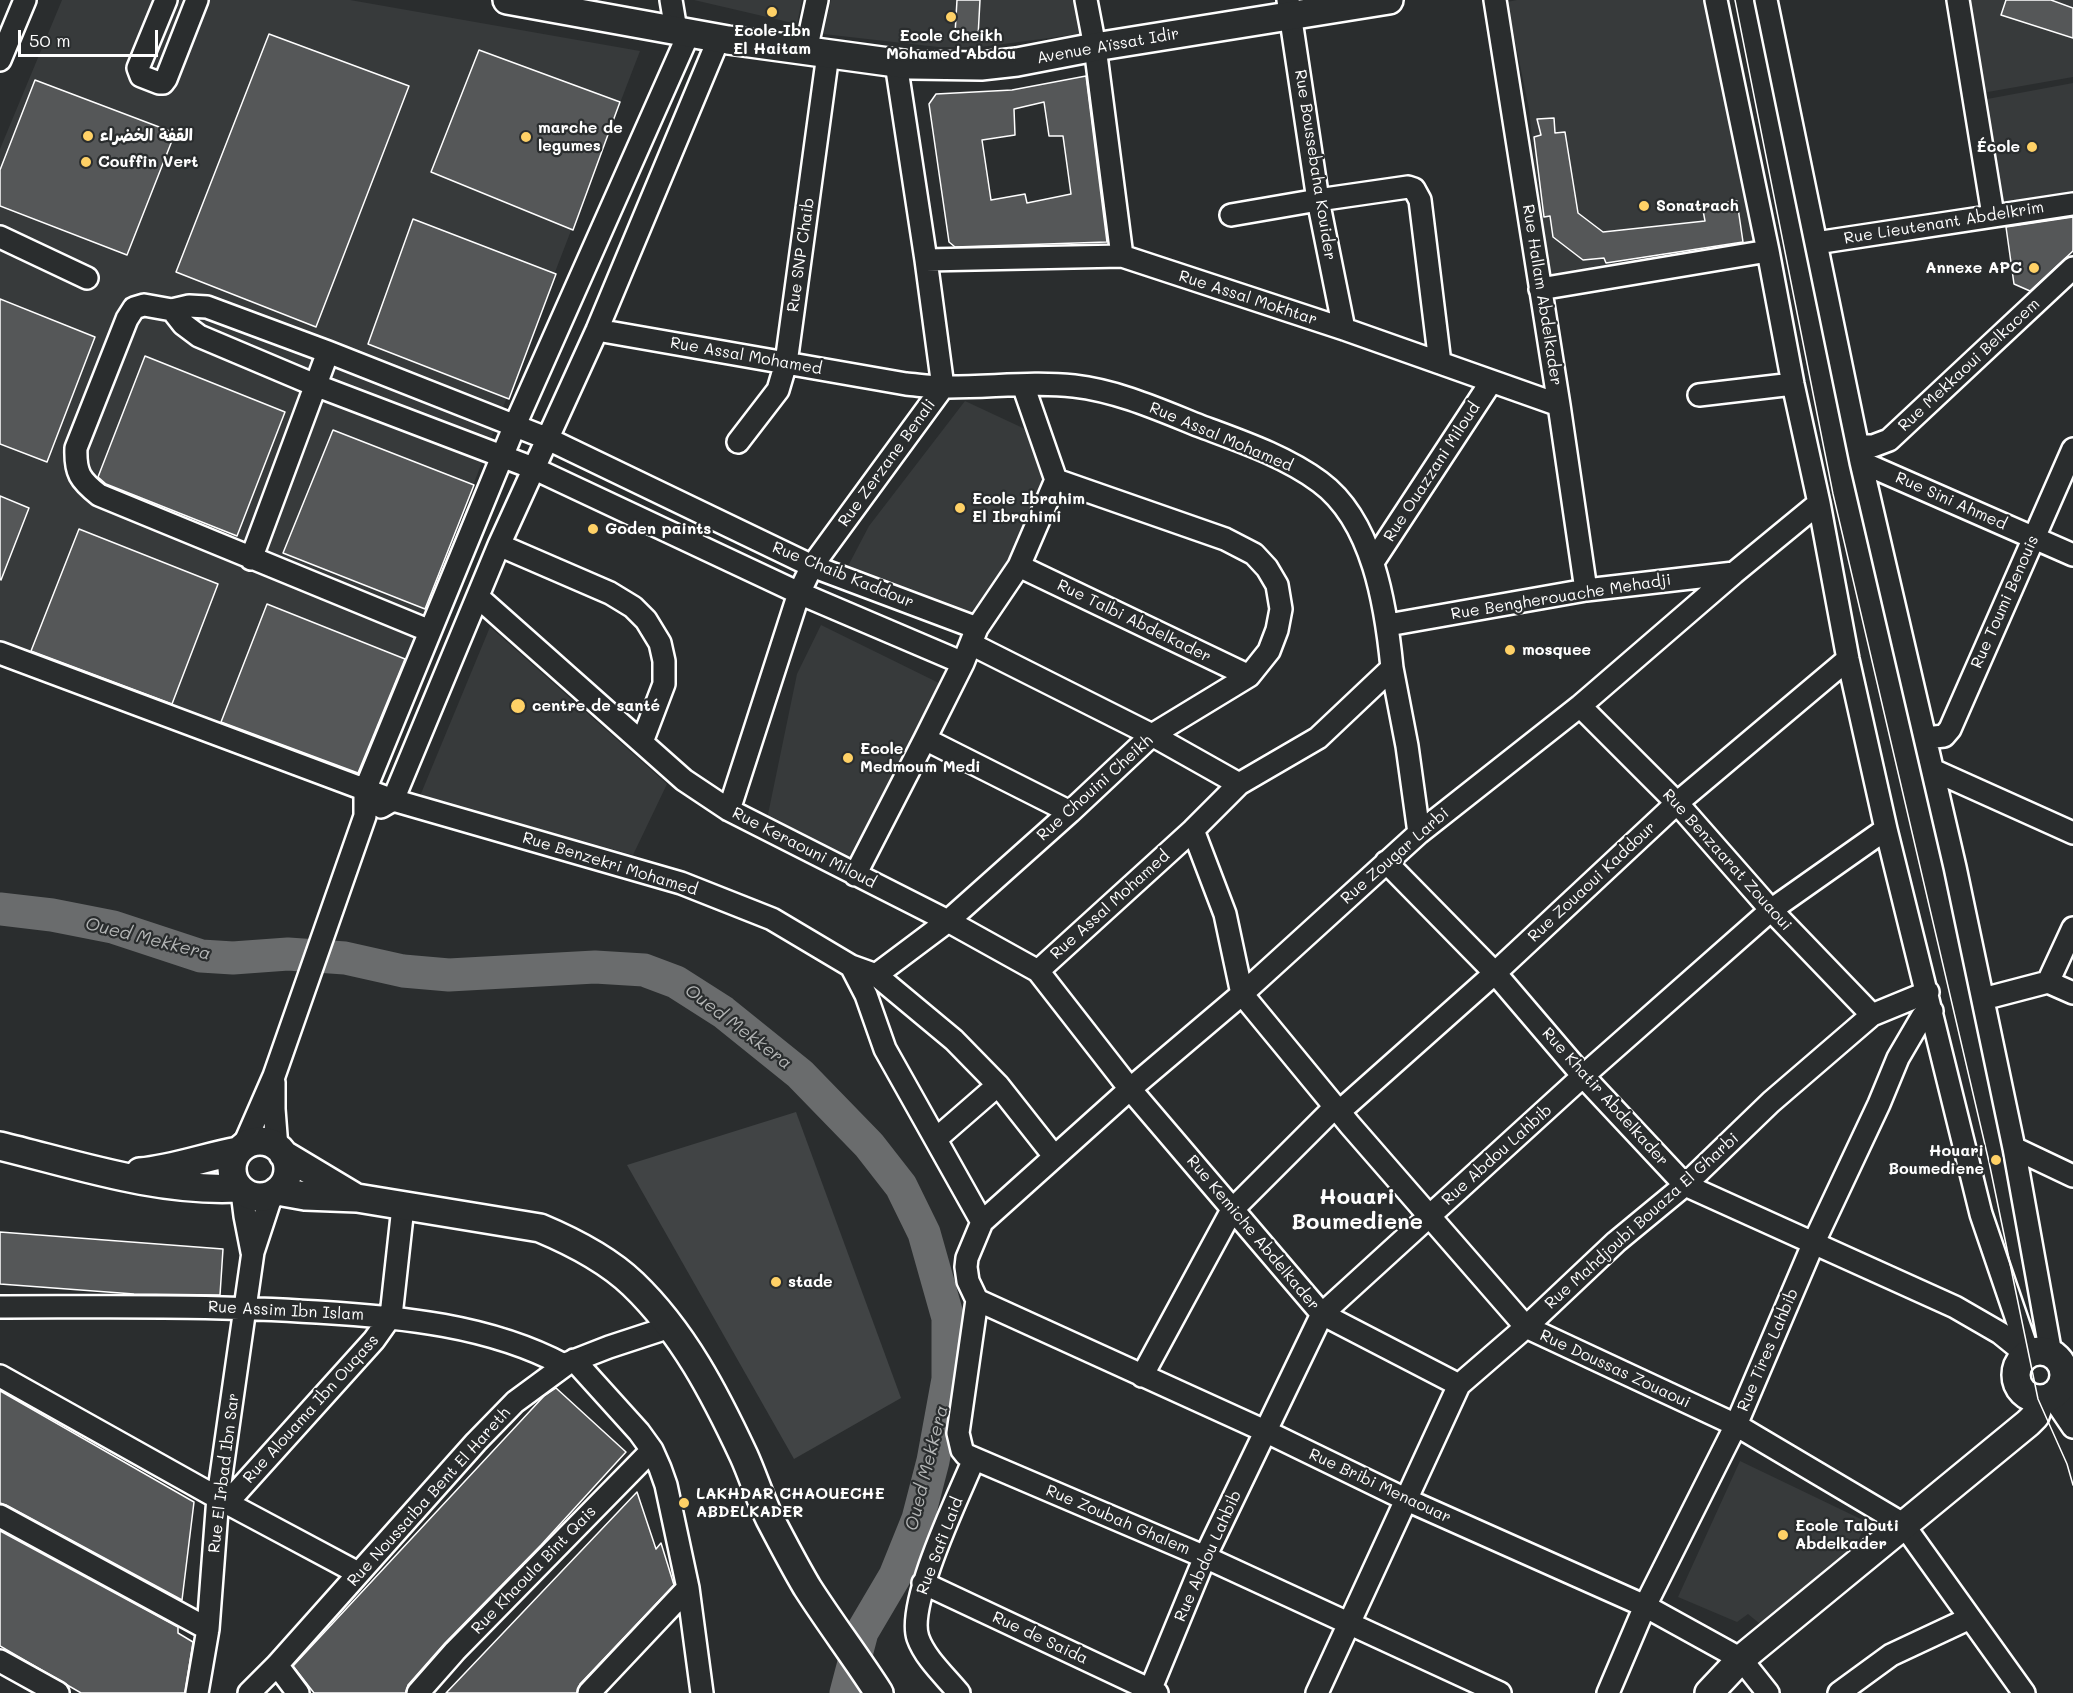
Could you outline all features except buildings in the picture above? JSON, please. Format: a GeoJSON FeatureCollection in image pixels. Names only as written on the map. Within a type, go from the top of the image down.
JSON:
{"type":"FeatureCollection","features":[{"type":"Feature","properties":{"kind":"main road","name":"Avenue Aïssat Idir"},"geometry":{"type":"LineString","coordinates":[[507,0],[719,38],[940,67],[1017,62],[1289,8],[1389,0]]}},
{"type":"Feature","properties":{"kind":"main road"},"geometry":{"type":"LineString","coordinates":[[117,1174],[157,1171],[241,1149],[249,1143],[264,1141],[357,1198]]}},
{"type":"Feature","properties":{"kind":"main road"},"geometry":{"type":"LineString","coordinates":[[0,1146],[159,1184],[240,1190],[261,1196],[274,1192],[357,1198],[530,1225],[562,1237],[592,1255],[631,1282],[651,1303],[699,1368],[745,1458],[769,1516],[807,1586],[877,1690]]}},
{"type":"Feature","properties":{"kind":"main road"},"geometry":{"type":"LineString","coordinates":[[240,1190],[232,1172],[233,1164],[241,1149]]}},
{"type":"Feature","properties":{"kind":"main road"},"geometry":{"type":"LineString","coordinates":[[274,1192],[286,1176],[288,1169],[280,1151]]}},
{"type":"Feature","properties":{"kind":"main road"},"geometry":{"type":"LineString","coordinates":[[1709,1693],[1740,1659],[2011,1438],[2022,1415],[2050,1371]]}},
{"type":"Feature","properties":{"kind":"street"},"geometry":{"type":"LineString","coordinates":[[0,60],[25,0]]}},
{"type":"Feature","properties":{"kind":"street"},"geometry":{"type":"LineString","coordinates":[[166,0],[138,68],[141,76],[159,83],[163,83],[166,79],[197,0]]}},
{"type":"Feature","properties":{"kind":"street"},"geometry":{"type":"LineString","coordinates":[[241,1149],[276,1070],[365,816],[365,790],[515,425],[682,32],[671,0]]}},
{"type":"Feature","properties":{"kind":"street","name":"Rue SNP Chaib"},"geometry":{"type":"LineString","coordinates":[[738,442],[778,390],[786,363],[817,52],[817,0]]}},
{"type":"Feature","properties":{"kind":"street"},"geometry":{"type":"LineString","coordinates":[[1086,0],[1095,47],[1122,255]]}},
{"type":"Feature","properties":{"kind":"street","name":"Rue Hallam Abdelkader"},"geometry":{"type":"LineString","coordinates":[[1495,0],[1586,590]]}},
{"type":"Feature","properties":{"kind":"street"},"geometry":{"type":"LineString","coordinates":[[1716,0],[1819,503],[1848,658],[1886,829],[1981,1214],[2073,1427]]}},
{"type":"Feature","properties":{"kind":"street"},"geometry":{"type":"LineString","coordinates":[[1766,0],[1859,454],[1933,770],[2014,1148],[2050,1371],[2073,1417]]}},
{"type":"Feature","properties":{"kind":"street"},"geometry":{"type":"LineString","coordinates":[[1958,0],[1994,215]]}},
{"type":"Feature","properties":{"kind":"street","name":"Rue Boussebaha Kouider"},"geometry":{"type":"LineString","coordinates":[[1289,8],[1318,200],[1344,329]]}},
{"type":"Feature","properties":{"kind":"street"},"geometry":{"type":"LineString","coordinates":[[365,816],[393,801],[499,545],[597,330],[719,38]]}},
{"type":"Feature","properties":{"kind":"street","name":"Rue Zerzane Benali"},"geometry":{"type":"LineString","coordinates":[[729,810],[799,593],[812,566],[943,387],[896,63]]}},
{"type":"Feature","properties":{"kind":"street"},"geometry":{"type":"LineString","coordinates":[[1231,215],[1408,187],[1414,189],[1418,193],[1440,363]]}},
{"type":"Feature","properties":{"kind":"street","name":"Rue Lieutenant Abdelkrim"},"geometry":{"type":"LineString","coordinates":[[1816,243],[2073,204]]}},
{"type":"Feature","properties":{"kind":"street"},"geometry":{"type":"LineString","coordinates":[[0,237],[87,278]]}},
{"type":"Feature","properties":{"kind":"street"},"geometry":{"type":"LineString","coordinates":[[1540,289],[1768,251]]}},
{"type":"Feature","properties":{"kind":"street","name":"Rue Assal Mokhtar"},"geometry":{"type":"LineString","coordinates":[[926,260],[1122,255],[1344,329],[1559,405]]}},
{"type":"Feature","properties":{"kind":"street","name":"Rue Mekkaoui Belkacem"},"geometry":{"type":"LineString","coordinates":[[1859,454],[1889,440],[2072,270]]}},
{"type":"Feature","properties":{"kind":"street","name":"Rue Chaib Kaddour"},"geometry":{"type":"LineString","coordinates":[[430,631],[99,495],[83,482],[75,464],[76,448],[127,319],[134,308],[144,305],[172,309],[189,306],[207,308],[328,352],[546,438],[812,566],[1152,735],[1239,784]]}},
{"type":"Feature","properties":{"kind":"street"},"geometry":{"type":"LineString","coordinates":[[172,309],[183,324],[199,336],[315,385],[533,468],[799,593],[970,645]]}},
{"type":"Feature","properties":{"kind":"street","name":"Rue Assal Mohamed"},"geometry":{"type":"LineString","coordinates":[[597,330],[906,384],[943,387],[1074,386],[1103,391],[1155,408],[1287,462],[1320,482],[1352,518],[1373,562],[1388,625],[1392,668],[1318,738],[1239,784],[1193,830],[1038,971]]}},
{"type":"Feature","properties":{"kind":"street"},"geometry":{"type":"LineString","coordinates":[[251,559],[328,352]]}},
{"type":"Feature","properties":{"kind":"street","name":"Rue Ouazzani Miloud"},"geometry":{"type":"LineString","coordinates":[[1373,562],[1491,381]]}},
{"type":"Feature","properties":{"kind":"street"},"geometry":{"type":"LineString","coordinates":[[1699,395],[1793,384]]}},
{"type":"Feature","properties":{"kind":"street"},"geometry":{"type":"LineString","coordinates":[[855,875],[970,645],[1019,566],[1056,480],[1023,385]]}},
{"type":"Feature","properties":{"kind":"street","name":"Rue Toumi Benouis"},"geometry":{"type":"LineString","coordinates":[[1925,738],[1944,736],[1948,733],[2073,449]]}},
{"type":"Feature","properties":{"kind":"street","name":"Rue Sini Ahmed"},"geometry":{"type":"LineString","coordinates":[[1859,454],[2073,555]]}},
{"type":"Feature","properties":{"kind":"street","name":"Rue Chouini Cheikh"},"geometry":{"type":"LineString","coordinates":[[876,975],[948,921],[1152,735],[1249,676],[1269,651],[1277,630],[1281,609],[1277,585],[1268,568],[1254,554],[1225,539],[1056,480]]}},
{"type":"Feature","properties":{"kind":"street","name":"Rue Zougar Larbi"},"geometry":{"type":"LineString","coordinates":[[982,1222],[1130,1089],[1242,994],[1419,833],[1580,706],[1819,503]]}},
{"type":"Feature","properties":{"kind":"street"},"geometry":{"type":"LineString","coordinates":[[499,545],[610,593],[633,607],[646,620],[660,643],[664,662],[664,684],[642,742]]}},
{"type":"Feature","properties":{"kind":"street","name":"Rue Talbi Abdelkader"},"geometry":{"type":"LineString","coordinates":[[1019,566],[1249,676]]}},
{"type":"Feature","properties":{"kind":"street","name":"Rue Bengherouache Mehadji"},"geometry":{"type":"LineString","coordinates":[[1388,625],[1586,590],[1734,573]]}},
{"type":"Feature","properties":{"kind":"street","name":"Rue Keraouni Miloud"},"geometry":{"type":"LineString","coordinates":[[478,597],[684,780],[729,810],[948,921],[1038,971],[1130,1089]]}},
{"type":"Feature","properties":{"kind":"street","name":"Rue Benzekri Mohamed"},"geometry":{"type":"LineString","coordinates":[[0,653],[393,801],[681,883],[772,919],[851,966],[876,975],[954,1040],[998,1085],[1054,1156]]}},
{"type":"Feature","properties":{"kind":"street","name":"Rue Zouaoui Kaddour"},"geometry":{"type":"LineString","coordinates":[[1142,1376],[1232,1210],[1338,1109],[1495,973],[1677,803],[1848,658]]}},
{"type":"Feature","properties":{"kind":"street"},"geometry":{"type":"LineString","coordinates":[[1392,668],[1407,746],[1419,833]]}},
{"type":"Feature","properties":{"kind":"street","name":"Rue Benzaarat Zouaoui"},"geometry":{"type":"LineString","coordinates":[[1580,706],[1677,803],[1772,910],[1872,1015]]}},
{"type":"Feature","properties":{"kind":"street"},"geometry":{"type":"LineString","coordinates":[[925,739],[1070,812]]}},
{"type":"Feature","properties":{"kind":"street"},"geometry":{"type":"LineString","coordinates":[[1933,770],[2073,832]]}},
{"type":"Feature","properties":{"kind":"street","name":"Rue Abdou Lahbib"},"geometry":{"type":"LineString","coordinates":[[1152,1692],[1205,1557],[1322,1314],[1583,1076],[1772,910],[1886,829]]}},
{"type":"Feature","properties":{"kind":"street"},"geometry":{"type":"LineString","coordinates":[[1193,830],[1225,914],[1242,994]]}},
{"type":"Feature","properties":{"kind":"street","name":"Rue Khatir Abdelkader"},"geometry":{"type":"LineString","coordinates":[[1386,862],[1495,973],[1583,1076],[1685,1185],[1955,1307],[2000,1333],[2050,1371]]}},
{"type":"Feature","properties":{"kind":"street"},"geometry":{"type":"LineString","coordinates":[[2048,981],[2073,928]]}},
{"type":"Feature","properties":{"kind":"street"},"geometry":{"type":"LineString","coordinates":[[851,966],[866,995],[885,1049],[982,1222],[967,1258],[968,1281],[977,1300],[958,1433],[962,1450],[974,1459]]}},
{"type":"Feature","properties":{"kind":"street"},"geometry":{"type":"LineString","coordinates":[[1983,999],[2048,981],[2073,993]]}},
{"type":"Feature","properties":{"kind":"street","name":"Rue Doussas Zouaoui"},"geometry":{"type":"LineString","coordinates":[[1242,994],[1526,1327],[1736,1425],[1903,1524],[2024,1693]]}},
{"type":"Feature","properties":{"kind":"street","name":"Rue Mahdjoubi Bouaza El Gharbi"},"geometry":{"type":"LineString","coordinates":[[1317,1693],[1459,1385],[1526,1327],[1616,1242],[1685,1185],[1771,1102],[1872,1015],[1930,1001]]}},
{"type":"Feature","properties":{"kind":"street","name":"Rue Tires Lahbib"},"geometry":{"type":"LineString","coordinates":[[1608,1693],[1646,1606],[1736,1425],[1814,1242],[1880,1104],[1898,1058],[1930,1001]]}},
{"type":"Feature","properties":{"kind":"street"},"geometry":{"type":"LineString","coordinates":[[276,1070],[274,1109],[280,1151]]}},
{"type":"Feature","properties":{"kind":"street"},"geometry":{"type":"LineString","coordinates":[[936,1138],[998,1085]]}},
{"type":"Feature","properties":{"kind":"street","name":"Rue Kemiche Abdelkader"},"geometry":{"type":"LineString","coordinates":[[1130,1089],[1322,1314],[1459,1385]]}},
{"type":"Feature","properties":{"kind":"street"},"geometry":{"type":"LineString","coordinates":[[2014,1148],[2073,1176]]}},
{"type":"Feature","properties":{"kind":"street"},"geometry":{"type":"LineString","coordinates":[[240,1190],[252,1252]]}},
{"type":"Feature","properties":{"kind":"street"},"geometry":{"type":"LineString","coordinates":[[252,1252],[274,1192]]}},
{"type":"Feature","properties":{"kind":"street","name":"Rue Alouama Ibn Ouqass"},"geometry":{"type":"LineString","coordinates":[[222,1500],[374,1340],[391,1316],[403,1207]]}},
{"type":"Feature","properties":{"kind":"street","name":"Rue El Irbad Ibn Sar"},"geometry":{"type":"LineString","coordinates":[[197,1693],[208,1629],[252,1252]]}},
{"type":"Feature","properties":{"kind":"street","name":"Rue Bribi Menaouar"},"geometry":{"type":"LineString","coordinates":[[977,1300],[1265,1431],[1407,1500],[1646,1606],[1740,1659],[1768,1693]]}},
{"type":"Feature","properties":{"kind":"street","name":"Rue Assim Ibn Islam"},"geometry":{"type":"LineString","coordinates":[[0,1307],[246,1307],[391,1316],[480,1334],[569,1363]]}},
{"type":"Feature","properties":{"kind":"street","name":"Rue Noussaiba Bent El Hareth"},"geometry":{"type":"LineString","coordinates":[[249,1693],[515,1402],[569,1363],[670,1327]]}},
{"type":"Feature","properties":{"kind":"street"},"geometry":{"type":"LineString","coordinates":[[569,1363],[639,1432],[652,1450],[666,1485],[688,1588],[702,1693]]}},
{"type":"Feature","properties":{"kind":"street"},"geometry":{"type":"LineString","coordinates":[[0,1376],[358,1573]]}},
{"type":"Feature","properties":{"kind":"street","name":"Rue Khaoula Bint Qais"},"geometry":{"type":"LineString","coordinates":[[418,1693],[652,1450]]}},
{"type":"Feature","properties":{"kind":"street","name":"Rue Zoubah Ghalem"},"geometry":{"type":"LineString","coordinates":[[974,1459],[1205,1557],[1500,1693]]}},
{"type":"Feature","properties":{"kind":"street","name":"Rue Safi Laid"},"geometry":{"type":"LineString","coordinates":[[959,1693],[924,1652],[917,1636],[916,1615],[923,1583],[974,1459]]}},
{"type":"Feature","properties":{"kind":"street"},"geometry":{"type":"LineString","coordinates":[[0,1516],[208,1629]]}},
{"type":"Feature","properties":{"kind":"street","name":"Rue de Saida"},"geometry":{"type":"LineString","coordinates":[[923,1583],[1152,1692]]}},
{"type":"Feature","properties":{"kind":"street"},"geometry":{"type":"LineString","coordinates":[[589,1693],[688,1588]]}},
{"type":"Feature","properties":{"kind":"street"},"geometry":{"type":"LineString","coordinates":[[1839,1693],[1891,1655],[1970,1618]]}},
{"type":"Feature","properties":{"kind":"street"},"geometry":{"type":"LineString","coordinates":[[0,1661],[58,1693]]}},
{"type":"Feature","properties":{"kind":"street"},"geometry":{"type":"LineString","coordinates":[[277,1665],[298,1693]]}},
{"type":"Feature","properties":{"kind":"shaded area"},"geometry":{"type":"Polygon","coordinates":[[[62,0],[350,0],[640,51],[359,782],[0,641],[0,149],[62,0]]]}},
{"type":"Feature","properties":{"kind":"shaded area","name":"Ecole Ibn El Haitam"},"geometry":{"type":"Polygon","coordinates":[[[694,0],[802,0],[797,24],[694,0]]]}},
{"type":"Feature","properties":{"kind":"shaded area","name":"Ecole Cheikh Mohamed Abdou"},"geometry":{"type":"Polygon","coordinates":[[[831,0],[1073,0],[1079,34],[981,47],[938,47],[823,34],[831,0]]]}},
{"type":"Feature","properties":{"kind":"shaded area"},"geometry":{"type":"Polygon","coordinates":[[[1517,0],[1704,0],[1758,244],[1546,280],[1529,109],[1507,2],[1517,0]]]}},
{"type":"Feature","properties":{"kind":"shaded area","name":"École"},"geometry":{"type":"Polygon","coordinates":[[[1967,0],[2073,0],[2073,77],[1982,93],[1967,0]]]}},
{"type":"Feature","properties":{"kind":"shaded area","name":"École"},"geometry":{"type":"Polygon","coordinates":[[[2073,83],[2073,194],[2000,206],[1982,100],[2073,83]]]}},
{"type":"Feature","properties":{"kind":"shaded area","name":"Ecole Ibrahim El Ibrahimi"},"geometry":{"type":"Polygon","coordinates":[[[965,401],[1025,429],[1040,457],[1045,490],[975,630],[847,568],[869,526],[965,401]]]}},
{"type":"Feature","properties":{"kind":"shaded area","name":"Ecole Medmoum Medi"},"geometry":{"type":"Polygon","coordinates":[[[821,625],[945,686],[864,871],[766,824],[797,674],[821,625]]]}},
{"type":"Feature","properties":{"kind":"shaded area","name":"centre de santé"},"geometry":{"type":"Polygon","coordinates":[[[490,627],[667,784],[633,855],[420,796],[490,627]]]}},
{"type":"Feature","properties":{"kind":"shaded area","name":"stade"},"geometry":{"type":"Polygon","coordinates":[[[796,1112],[901,1398],[794,1459],[627,1165],[796,1112]]]}},
{"type":"Feature","properties":{"kind":"shaded area","name":"Ecole Talouti Abdelkader"},"geometry":{"type":"Polygon","coordinates":[[[1740,1461],[1867,1522],[1854,1549],[1765,1628],[1748,1614],[1737,1622],[1678,1597],[1740,1461]]]}},
{"type":"Feature","properties":{"kind":"waterway","name":"Oued Mekkera"},"geometry":{"type":"LineString","coordinates":[[0,909],[52,915],[113,927],[201,956],[233,958],[288,954],[345,958],[403,971],[449,975],[595,967],[644,970],[676,982],[723,1012],[800,1074],[869,1145],[901,1186],[924,1233],[948,1318],[948,1379],[933,1461],[918,1519],[895,1576],[862,1632],[846,1693]]}},
{"type":"Feature","properties":{"kind":"tram line"},"geometry":{"type":"LineString","coordinates":[[1735,0],[1833,494],[1989,1162],[2038,1399],[2067,1464],[2073,1485]]}},
{"type":"Feature","properties":{"kind":"place","name":"Ecole Ibn El Haitam"},"geometry":{"type":"Point","coordinates":[772,12]}},
{"type":"Feature","properties":{"kind":"place","name":"Ecole Cheikh Mohamed Abdou"},"geometry":{"type":"Point","coordinates":[951,17]}},
{"type":"Feature","properties":{"kind":"place","name":"القفة الخضراء"},"geometry":{"type":"Point","coordinates":[88,136]}},
{"type":"Feature","properties":{"kind":"place","name":"marche de legumes"},"geometry":{"type":"Point","coordinates":[526,137]}},
{"type":"Feature","properties":{"kind":"place","name":"École"},"geometry":{"type":"Point","coordinates":[2032,147]}},
{"type":"Feature","properties":{"kind":"place","name":"Couffin Vert"},"geometry":{"type":"Point","coordinates":[86,162]}},
{"type":"Feature","properties":{"kind":"place","name":"Sonatrach"},"geometry":{"type":"Point","coordinates":[1644,206]}},
{"type":"Feature","properties":{"kind":"place","name":"Annexe APC"},"geometry":{"type":"Point","coordinates":[2034,268]}},
{"type":"Feature","properties":{"kind":"place","name":"Ecole Ibrahim El Ibrahimi"},"geometry":{"type":"Point","coordinates":[960,508]}},
{"type":"Feature","properties":{"kind":"place","name":"Goden paints"},"geometry":{"type":"Point","coordinates":[593,529]}},
{"type":"Feature","properties":{"kind":"place","name":"mosquee"},"geometry":{"type":"Point","coordinates":[1510,650]}},
{"type":"Feature","properties":{"kind":"place","name":"centre de santé"},"geometry":{"type":"Point","coordinates":[518,706]}},
{"type":"Feature","properties":{"kind":"place","name":"Ecole Medmoum Medi"},"geometry":{"type":"Point","coordinates":[848,758]}},
{"type":"Feature","properties":{"kind":"place","name":"Houari Boumediene"},"geometry":{"type":"Point","coordinates":[1996,1160]}},
{"type":"Feature","properties":{"kind":"place","name":"stade"},"geometry":{"type":"Point","coordinates":[776,1282]}},
{"type":"Feature","properties":{"kind":"place","name":"LAKHDAR CHAOUECHE ABDELKADER"},"geometry":{"type":"Point","coordinates":[684,1503]}},
{"type":"Feature","properties":{"kind":"place","name":"Ecole Talouti Abdelkader"},"geometry":{"type":"Point","coordinates":[1783,1535]}},
{"type":"Feature","properties":{"kind":"district","name":"Houari Boumediene"},"geometry":{"type":"Point","coordinates":[1357,1210]}}]}
